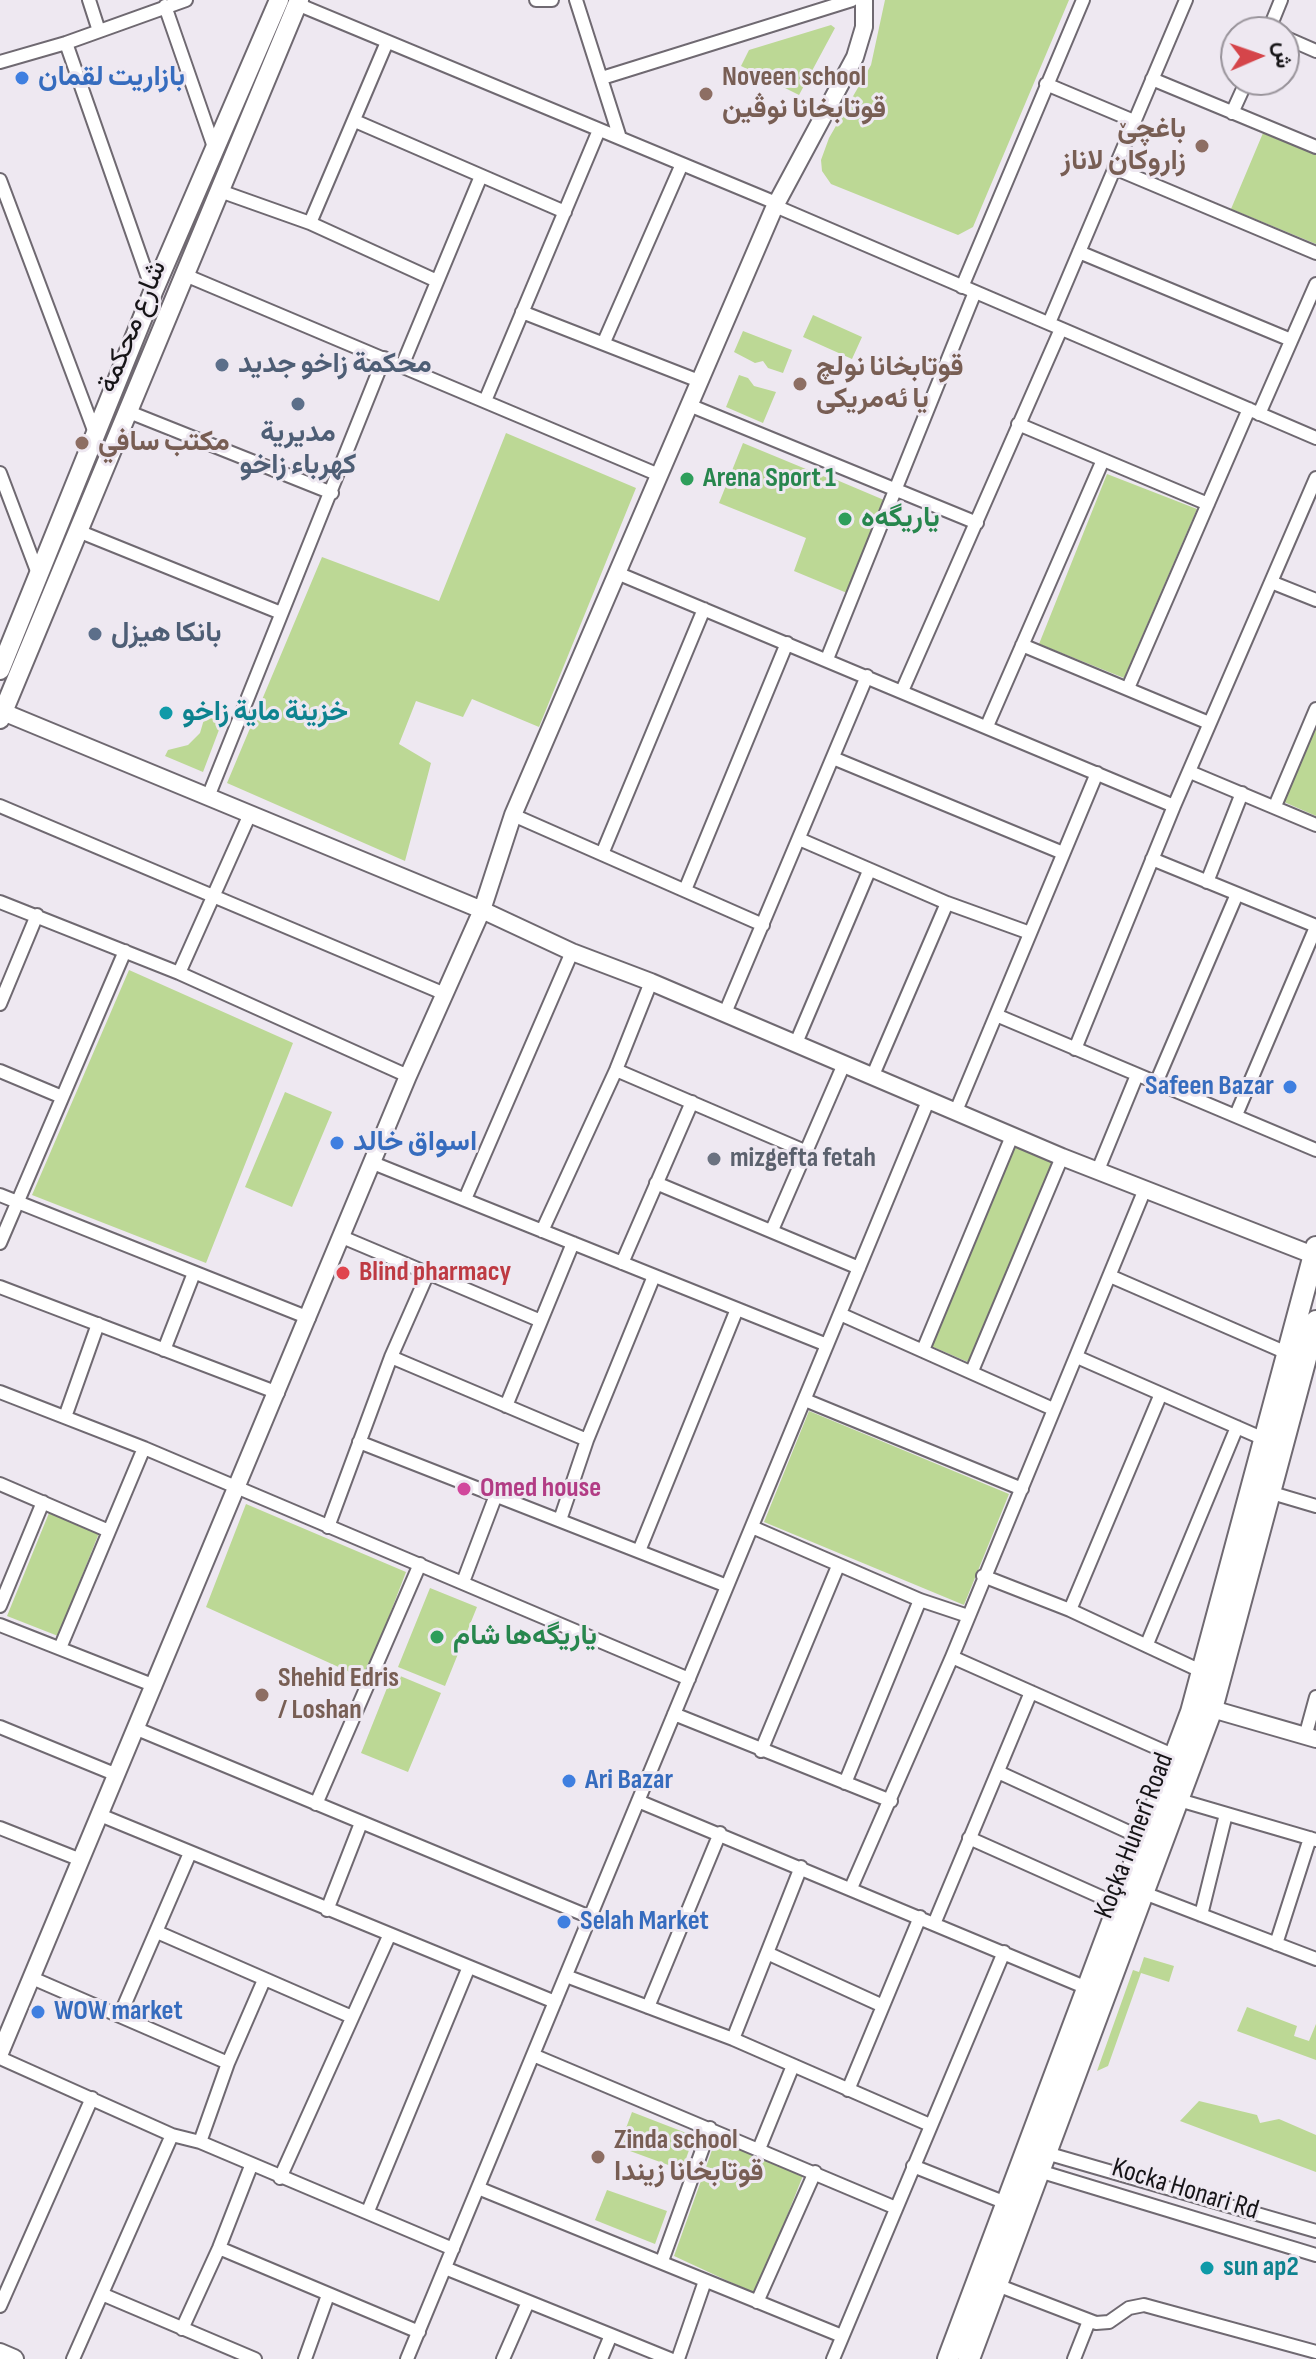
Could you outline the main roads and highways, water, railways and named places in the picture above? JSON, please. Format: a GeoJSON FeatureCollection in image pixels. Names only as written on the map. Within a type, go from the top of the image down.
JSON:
{"type":"FeatureCollection","features":[{"type":"Feature","properties":{"kind":"main road","name":"شارع محكمة"},"geometry":{"type":"LineString","coordinates":[[0,670],[6,642],[153,292],[216,153],[292,1]]}},
{"type":"Feature","properties":{"kind":"main road","name":"شارع محكمة"},"geometry":{"type":"LineString","coordinates":[[2,715],[220,191],[292,1]]}},
{"type":"Feature","properties":{"kind":"main road"},"geometry":{"type":"LineString","coordinates":[[137,332],[157,340]]}},
{"type":"Feature","properties":{"kind":"main road"},"geometry":{"type":"LineString","coordinates":[[948,2359],[1175,1756],[1203,1672],[1315,1251]]}},
{"type":"Feature","properties":{"kind":"main road","name":"Koçka Hunerî Road"},"geometry":{"type":"LineString","coordinates":[[969,2359],[1212,1709],[1316,1325]]}},
{"type":"Feature","properties":{"kind":"main road"},"geometry":{"type":"LineString","coordinates":[[1240,1525],[1262,1531]]}},
{"type":"Feature","properties":{"kind":"main road"},"geometry":{"type":"LineString","coordinates":[[0,2353],[14,2359]]}},
{"type":"Feature","properties":{"kind":"place","name":"بازاريت لقمان"},"geometry":{"type":"Point","coordinates":[22,78]}},
{"type":"Feature","properties":{"kind":"place","name":"Noveen school قوتابخانا نوڤين"},"geometry":{"type":"Point","coordinates":[706,94]}},
{"type":"Feature","properties":{"kind":"place","name":"باغچێ زاروكان لاناز"},"geometry":{"type":"Point","coordinates":[1202,146]}},
{"type":"Feature","properties":{"kind":"place","name":"محكمة زاخو جديد"},"geometry":{"type":"Point","coordinates":[222,365]}},
{"type":"Feature","properties":{"kind":"place","name":"قوتابخانا نولچ يا ئەمريكى"},"geometry":{"type":"Point","coordinates":[800,384]}},
{"type":"Feature","properties":{"kind":"place","name":"مديرية كهرباء زاخو"},"geometry":{"type":"Point","coordinates":[298,404]}},
{"type":"Feature","properties":{"kind":"place","name":"مكتب سافي"},"geometry":{"type":"Point","coordinates":[82,443]}},
{"type":"Feature","properties":{"kind":"place","name":"Arena Sport 1"},"geometry":{"type":"Point","coordinates":[687,479]}},
{"type":"Feature","properties":{"kind":"place","name":"یاریگه‌ه"},"geometry":{"type":"Point","coordinates":[845,519]}},
{"type":"Feature","properties":{"kind":"place","name":"بانکا هیزل"},"geometry":{"type":"Point","coordinates":[95,634]}},
{"type":"Feature","properties":{"kind":"place","name":"خزينة ماية زاخو"},"geometry":{"type":"Point","coordinates":[166,713]}},
{"type":"Feature","properties":{"kind":"place","name":"Safeen Bazar"},"geometry":{"type":"Point","coordinates":[1290,1087]}},
{"type":"Feature","properties":{"kind":"place","name":"اسواق خالد"},"geometry":{"type":"Point","coordinates":[337,1143]}},
{"type":"Feature","properties":{"kind":"place","name":"mizgefta fetah"},"geometry":{"type":"Point","coordinates":[714,1159]}},
{"type":"Feature","properties":{"kind":"place","name":"Blind pharmacy"},"geometry":{"type":"Point","coordinates":[343,1273]}},
{"type":"Feature","properties":{"kind":"place","name":"Omed house"},"geometry":{"type":"Point","coordinates":[464,1489]}},
{"type":"Feature","properties":{"kind":"place","name":"ياريگه‌ها شام"},"geometry":{"type":"Point","coordinates":[437,1637]}},
{"type":"Feature","properties":{"kind":"place","name":"Shehid Edris / Loshan"},"geometry":{"type":"Point","coordinates":[262,1695]}},
{"type":"Feature","properties":{"kind":"place","name":"Ari Bazar"},"geometry":{"type":"Point","coordinates":[569,1781]}},
{"type":"Feature","properties":{"kind":"place","name":"Selah Market"},"geometry":{"type":"Point","coordinates":[564,1922]}},
{"type":"Feature","properties":{"kind":"place","name":"WOW market"},"geometry":{"type":"Point","coordinates":[38,2012]}},
{"type":"Feature","properties":{"kind":"place","name":"Zinda school قوتابخانا زیندا"},"geometry":{"type":"Point","coordinates":[598,2157]}},
{"type":"Feature","properties":{"kind":"place","name":"sun ap2"},"geometry":{"type":"Point","coordinates":[1207,2268]}}]}
